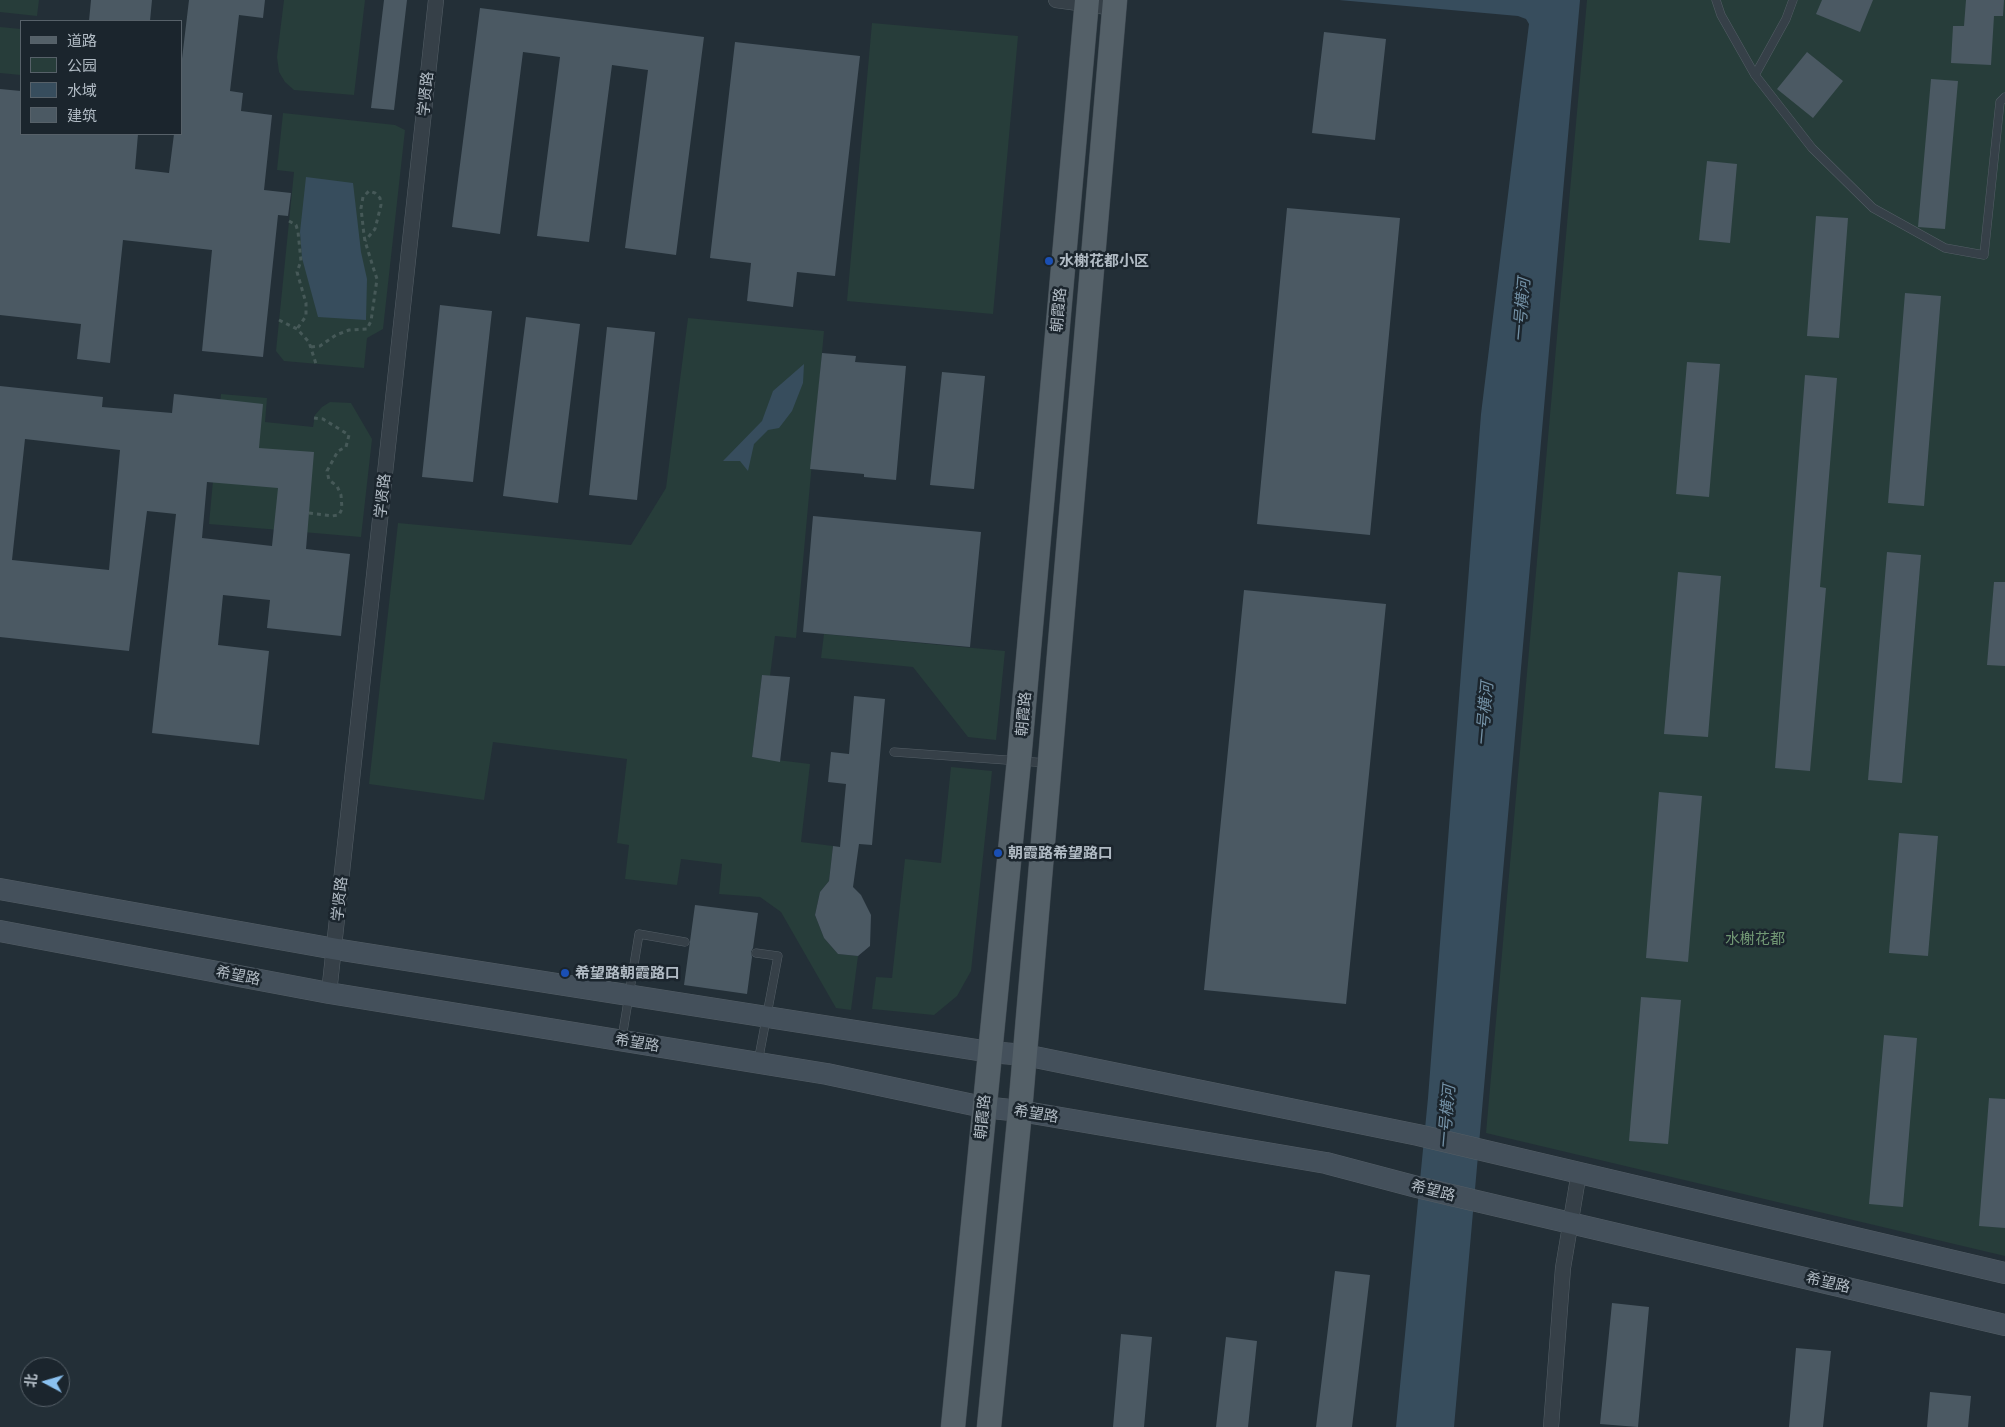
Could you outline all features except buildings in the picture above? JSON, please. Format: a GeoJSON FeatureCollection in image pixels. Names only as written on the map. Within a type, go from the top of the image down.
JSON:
{"type":"FeatureCollection","features":[{"type":"Feature","properties":{"kind":"main road","name":"朝霞路"},"geometry":{"type":"LineString","coordinates":[[953,1427],[983,1107],[1020,760],[1086,2]]}},
{"type":"Feature","properties":{"kind":"main road","name":"朝霞路"},"geometry":{"type":"LineString","coordinates":[[990,1427],[1025,1055],[1115,4]]}},
{"type":"Feature","properties":{"kind":"main road"},"geometry":{"type":"LineString","coordinates":[[0,889],[335,949],[990,1052],[1025,1055],[1490,1151],[2005,1273]]}},
{"type":"Feature","properties":{"kind":"main road","name":"希望路"},"geometry":{"type":"LineString","coordinates":[[0,931],[329,993],[827,1074],[983,1107],[1020,1111],[1326,1163],[1487,1204],[2005,1324]]}},
{"type":"Feature","properties":{"kind":"street","name":"学贤路"},"geometry":{"type":"LineString","coordinates":[[329,993],[436,0]]}},
{"type":"Feature","properties":{"kind":"street"},"geometry":{"type":"LineString","coordinates":[[1056,0],[1115,4]]}},
{"type":"Feature","properties":{"kind":"street"},"geometry":{"type":"LineString","coordinates":[[1551,1427],[1563,1268],[1579,1172]]}},
{"type":"Feature","properties":{"kind":"lane"},"geometry":{"type":"LineString","coordinates":[[1716,0],[1721,15],[1755,75],[1812,148],[1873,208],[1945,248],[1984,255],[2000,102],[2005,97]]}},
{"type":"Feature","properties":{"kind":"lane"},"geometry":{"type":"LineString","coordinates":[[1755,75],[1786,19],[1793,0]]}},
{"type":"Feature","properties":{"kind":"lane"},"geometry":{"type":"LineString","coordinates":[[894,752],[1020,760],[1050,764]]}},
{"type":"Feature","properties":{"kind":"lane"},"geometry":{"type":"LineString","coordinates":[[621,1040],[639,934],[685,942]]}},
{"type":"Feature","properties":{"kind":"lane"},"geometry":{"type":"LineString","coordinates":[[756,953],[778,956],[758,1063]]}},
{"type":"Feature","properties":{"kind":"path"},"geometry":{"type":"LineString","coordinates":[[311,347],[320,346],[336,335],[349,330],[367,329],[371,321],[377,279],[365,241],[361,208],[363,197],[369,191],[375,193],[381,206],[375,229],[365,241]]}},
{"type":"Feature","properties":{"kind":"path"},"geometry":{"type":"LineString","coordinates":[[289,221],[296,225],[298,232],[301,261],[297,272],[306,303],[306,316],[297,329]]}},
{"type":"Feature","properties":{"kind":"path"},"geometry":{"type":"LineString","coordinates":[[280,320],[297,329],[311,347],[316,364]]}},
{"type":"Feature","properties":{"kind":"path"},"geometry":{"type":"LineString","coordinates":[[309,513],[339,515],[342,509],[341,495],[337,486],[330,480],[327,471],[338,451],[346,447],[349,435],[323,419],[314,418]]}},
{"type":"Feature","properties":{"kind":"green space"},"geometry":{"type":"Polygon","coordinates":[[[0,0],[39,0],[37,16],[0,12],[0,0]]]}},
{"type":"Feature","properties":{"kind":"green space"},"geometry":{"type":"Polygon","coordinates":[[[284,0],[365,0],[354,95],[294,90],[285,82],[279,72],[277,57],[284,0]]]}},
{"type":"Feature","properties":{"kind":"green space","name":"水榭花都"},"geometry":{"type":"Polygon","coordinates":[[[1587,0],[2005,0],[2005,1256],[1486,1133],[1587,0]]]}},
{"type":"Feature","properties":{"kind":"green space"},"geometry":{"type":"Polygon","coordinates":[[[872,23],[1018,36],[993,314],[847,301],[872,23]]]}},
{"type":"Feature","properties":{"kind":"green space"},"geometry":{"type":"Polygon","coordinates":[[[0,27],[20,29],[20,75],[0,73],[0,27]]]}},
{"type":"Feature","properties":{"kind":"green space"},"geometry":{"type":"Polygon","coordinates":[[[283,113],[395,125],[405,130],[383,329],[367,338],[364,368],[284,361],[276,351],[294,172],[277,170],[283,113]]]}},
{"type":"Feature","properties":{"kind":"green space"},"geometry":{"type":"Polygon","coordinates":[[[688,318],[824,331],[796,638],[775,636],[770,676],[762,675],[752,757],[810,764],[801,842],[833,846],[829,881],[820,892],[815,915],[824,938],[838,954],[858,956],[851,1010],[836,1008],[781,912],[760,897],[719,894],[722,864],[681,859],[677,885],[625,879],[629,845],[617,843],[627,759],[493,742],[484,800],[369,784],[398,523],[631,545],[666,488],[688,318]]]}},
{"type":"Feature","properties":{"kind":"green space"},"geometry":{"type":"Polygon","coordinates":[[[221,394],[267,398],[265,422],[313,427],[315,415],[322,407],[330,402],[351,403],[372,439],[361,537],[209,524],[221,394]]]}},
{"type":"Feature","properties":{"kind":"green space"},"geometry":{"type":"Polygon","coordinates":[[[824,634],[1005,651],[996,740],[968,737],[913,667],[821,658],[824,634]]]}},
{"type":"Feature","properties":{"kind":"green space"},"geometry":{"type":"Polygon","coordinates":[[[951,767],[992,771],[971,971],[957,996],[934,1015],[872,1009],[876,977],[892,978],[905,859],[941,863],[951,767]]]}},
{"type":"Feature","properties":{"kind":"water","name":"一号横河"},"geometry":{"type":"Polygon","coordinates":[[[1339,0],[1580,0],[1454,1427],[1396,1427],[1428,1098],[1481,414],[1529,24],[1526,19],[1518,16],[1339,0]]]}},
{"type":"Feature","properties":{"kind":"water"},"geometry":{"type":"Polygon","coordinates":[[[306,177],[353,183],[361,252],[367,279],[366,320],[318,317],[302,258],[300,232],[306,177]]]}},
{"type":"Feature","properties":{"kind":"water"},"geometry":{"type":"Polygon","coordinates":[[[804,364],[803,383],[792,411],[779,428],[768,430],[754,444],[748,471],[740,461],[723,461],[762,421],[773,391],[804,364]]]}},
{"type":"Feature","properties":{"kind":"place","name":"水榭花都小区"},"geometry":{"type":"Point","coordinates":[1049,261]}},
{"type":"Feature","properties":{"kind":"place","name":"朝霞路希望路口"},"geometry":{"type":"Point","coordinates":[998,853]}},
{"type":"Feature","properties":{"kind":"place","name":"希望路朝霞路口"},"geometry":{"type":"Point","coordinates":[565,973]}}]}
